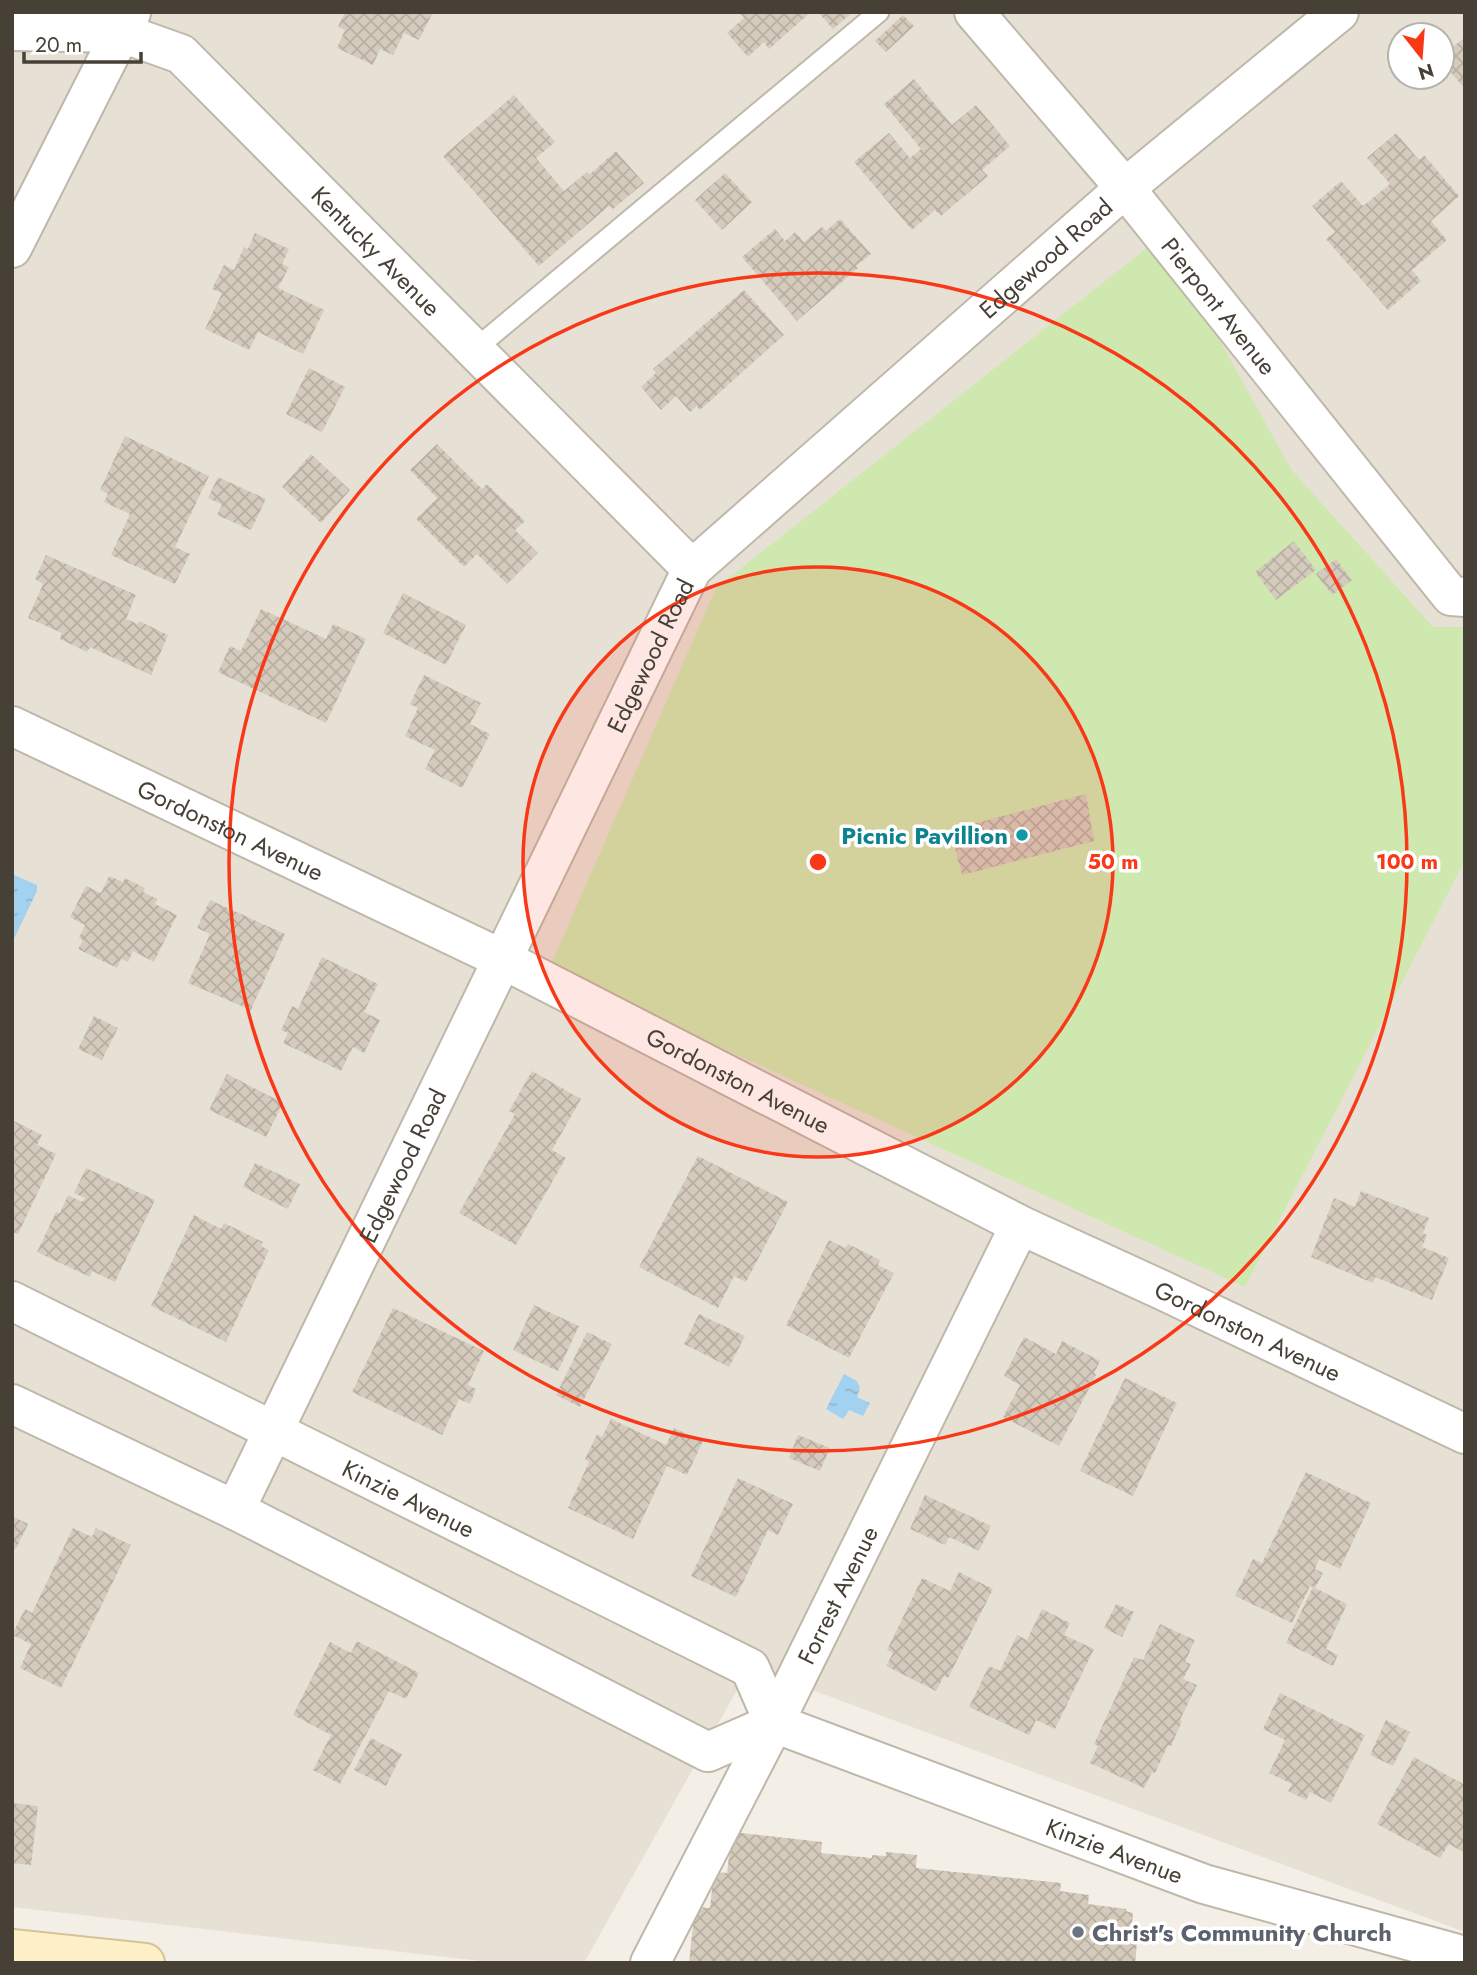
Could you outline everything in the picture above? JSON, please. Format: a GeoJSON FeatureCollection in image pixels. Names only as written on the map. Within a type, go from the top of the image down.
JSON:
{"type":"FeatureCollection","features":[{"type":"Feature","properties":{"kind":"main road"},"geometry":{"type":"LineString","coordinates":[[12,1949],[145,1963]]}},
{"type":"Feature","properties":{"kind":"street","name":"Pierpont Avenue"},"geometry":{"type":"LineString","coordinates":[[974,12],[1125,188],[1451,596],[1465,597]]}},
{"type":"Feature","properties":{"kind":"street","name":"Edgewood Road"},"geometry":{"type":"LineString","coordinates":[[235,1510],[692,569],[1125,188],[1339,12]]}},
{"type":"Feature","properties":{"kind":"street","name":"Kentucky Avenue"},"geometry":{"type":"LineString","coordinates":[[12,31],[127,23],[181,54],[692,569]]}},
{"type":"Feature","properties":{"kind":"street"},"geometry":{"type":"LineString","coordinates":[[12,248],[127,23]]}},
{"type":"Feature","properties":{"kind":"street","name":"Gordonston Avenue"},"geometry":{"type":"LineString","coordinates":[[12,726],[502,959],[1020,1225],[1465,1434]]}},
{"type":"Feature","properties":{"kind":"street","name":"Forrest Avenue"},"geometry":{"type":"LineString","coordinates":[[650,1963],[774,1723],[1020,1225]]}},
{"type":"Feature","properties":{"kind":"street","name":"Kinzie Avenue"},"geometry":{"type":"LineString","coordinates":[[12,1301],[750,1668],[774,1723],[1204,1884],[1465,1956]]}},
{"type":"Feature","properties":{"kind":"street"},"geometry":{"type":"LineString","coordinates":[[12,1404],[235,1510],[708,1752],[774,1723]]}},
{"type":"Feature","properties":{"kind":"lane"},"geometry":{"type":"LineString","coordinates":[[474,350],[879,12]]}},
{"type":"Feature","properties":{"kind":"shaded area"},"geometry":{"type":"Polygon","coordinates":[[[12,12],[1465,12],[1465,1932],[750,1667],[584,1963],[498,1963],[12,1907],[12,12]]]}},
{"type":"Feature","properties":{"kind":"green space"},"geometry":{"type":"Polygon","coordinates":[[[1162,236],[1291,469],[1433,627],[1465,627],[1465,860],[1245,1287],[549,969],[716,588],[1162,236]]]}},
{"type":"Feature","properties":{"kind":"water"},"geometry":{"type":"Polygon","coordinates":[[[12,874],[37,885],[37,891],[12,943],[12,874]]]}},
{"type":"Feature","properties":{"kind":"water"},"geometry":{"type":"Polygon","coordinates":[[[844,1374],[857,1381],[860,1388],[857,1397],[870,1403],[863,1416],[849,1410],[843,1419],[826,1409],[844,1374]]]}},
{"type":"Feature","properties":{"kind":"building"},"geometry":{"type":"Polygon","coordinates":[[[345,12],[433,12],[419,40],[404,33],[393,55],[380,49],[373,65],[337,48],[345,30],[338,27],[345,12]]]}},
{"type":"Feature","properties":{"kind":"building"},"geometry":{"type":"Polygon","coordinates":[[[739,12],[811,12],[769,49],[764,42],[748,57],[727,33],[744,18],[739,12]]]}},
{"type":"Feature","properties":{"kind":"building"},"geometry":{"type":"Polygon","coordinates":[[[818,12],[853,12],[833,29],[818,12]]]}},
{"type":"Feature","properties":{"kind":"building"},"geometry":{"type":"Polygon","coordinates":[[[903,15],[914,26],[886,52],[875,41],[903,15]]]}},
{"type":"Feature","properties":{"kind":"building"},"geometry":{"type":"Polygon","coordinates":[[[1465,37],[1465,89],[1456,78],[1456,44],[1465,37]]]}},
{"type":"Feature","properties":{"kind":"building"},"geometry":{"type":"Polygon","coordinates":[[[914,79],[952,125],[976,105],[1010,146],[982,170],[988,176],[941,216],[935,210],[912,230],[854,162],[889,133],[910,158],[921,149],[884,104],[914,79]]]}},
{"type":"Feature","properties":{"kind":"building"},"geometry":{"type":"Polygon","coordinates":[[[514,95],[555,142],[536,158],[564,191],[587,172],[590,174],[616,151],[644,183],[613,209],[609,206],[539,266],[443,156],[514,95]]]}},
{"type":"Feature","properties":{"kind":"building"},"geometry":{"type":"Polygon","coordinates":[[[1396,133],[1419,160],[1424,155],[1459,196],[1431,221],[1447,240],[1412,270],[1421,281],[1388,310],[1326,239],[1335,232],[1312,206],[1341,181],[1363,206],[1390,184],[1367,158],[1396,133]]]}},
{"type":"Feature","properties":{"kind":"building"},"geometry":{"type":"Polygon","coordinates":[[[725,173],[752,202],[722,230],[695,200],[725,173]]]}},
{"type":"Feature","properties":{"kind":"building"},"geometry":{"type":"Polygon","coordinates":[[[840,219],[871,254],[797,321],[742,257],[775,229],[785,241],[795,232],[804,242],[822,227],[826,231],[840,219]]]}},
{"type":"Feature","properties":{"kind":"building"},"geometry":{"type":"Polygon","coordinates":[[[255,233],[289,249],[282,264],[289,267],[278,288],[324,310],[303,354],[258,332],[249,350],[205,329],[222,293],[212,289],[224,265],[234,270],[244,247],[248,249],[255,233]]]}},
{"type":"Feature","properties":{"kind":"building"},"geometry":{"type":"Polygon","coordinates":[[[744,290],[784,335],[700,410],[697,406],[690,412],[676,396],[661,410],[641,387],[656,373],[653,369],[744,290]]]}},
{"type":"Feature","properties":{"kind":"building"},"geometry":{"type":"Polygon","coordinates":[[[309,368],[345,387],[322,432],[286,414],[309,368]]]}},
{"type":"Feature","properties":{"kind":"building"},"geometry":{"type":"Polygon","coordinates":[[[125,436],[209,476],[175,547],[190,554],[175,584],[111,555],[130,514],[104,502],[108,494],[100,490],[125,436]]]}},
{"type":"Feature","properties":{"kind":"building"},"geometry":{"type":"Polygon","coordinates":[[[437,444],[482,489],[487,484],[525,521],[515,530],[538,553],[507,584],[477,554],[464,567],[416,519],[437,498],[410,470],[437,444]]]}},
{"type":"Feature","properties":{"kind":"building"},"geometry":{"type":"Polygon","coordinates":[[[311,454],[350,490],[321,523],[282,487],[311,454]]]}},
{"type":"Feature","properties":{"kind":"building"},"geometry":{"type":"Polygon","coordinates":[[[218,477],[266,499],[251,530],[217,515],[222,505],[208,498],[218,477]]]}},
{"type":"Feature","properties":{"kind":"building"},"geometry":{"type":"Polygon","coordinates":[[[1294,541],[1316,570],[1276,600],[1255,572],[1294,541]]]}},
{"type":"Feature","properties":{"kind":"building"},"geometry":{"type":"Polygon","coordinates":[[[46,555],[136,595],[126,619],[138,624],[139,621],[168,635],[151,675],[90,647],[87,652],[60,639],[62,633],[28,618],[43,584],[35,579],[46,555]]]}},
{"type":"Feature","properties":{"kind":"building"},"geometry":{"type":"Polygon","coordinates":[[[1336,559],[1352,580],[1332,595],[1316,574],[1336,559]]]}},
{"type":"Feature","properties":{"kind":"building"},"geometry":{"type":"Polygon","coordinates":[[[403,593],[466,625],[446,665],[383,633],[403,593]]]}},
{"type":"Feature","properties":{"kind":"building"},"geometry":{"type":"Polygon","coordinates":[[[261,609],[326,639],[333,624],[366,639],[326,723],[218,672],[230,646],[241,651],[261,609]]]}},
{"type":"Feature","properties":{"kind":"building"},"geometry":{"type":"Polygon","coordinates":[[[424,675],[481,703],[470,724],[490,734],[462,788],[425,769],[435,750],[405,736],[418,708],[410,704],[424,675]]]}},
{"type":"Feature","properties":{"kind":"building","name":"Picnic Pavillion"},"geometry":{"type":"Polygon","coordinates":[[[1086,794],[1094,841],[962,875],[950,830],[1086,794]]]}},
{"type":"Feature","properties":{"kind":"building"},"geometry":{"type":"Polygon","coordinates":[[[109,876],[123,882],[125,878],[145,888],[143,892],[157,899],[155,904],[177,915],[154,962],[133,951],[128,962],[121,959],[117,968],[78,949],[83,940],[79,938],[85,925],[70,917],[86,886],[101,893],[109,876]]]}},
{"type":"Feature","properties":{"kind":"building"},"geometry":{"type":"Polygon","coordinates":[[[210,900],[285,934],[251,1010],[188,983],[210,934],[197,928],[210,900]]]}},
{"type":"Feature","properties":{"kind":"building"},"geometry":{"type":"Polygon","coordinates":[[[322,957],[378,984],[364,1012],[380,1020],[364,1053],[353,1047],[341,1071],[283,1043],[288,1033],[281,1030],[292,1006],[298,1009],[322,957]]]}},
{"type":"Feature","properties":{"kind":"building"},"geometry":{"type":"Polygon","coordinates":[[[94,1016],[118,1028],[102,1060],[78,1049],[94,1016]]]}},
{"type":"Feature","properties":{"kind":"building"},"geometry":{"type":"Polygon","coordinates":[[[532,1071],[581,1099],[552,1150],[566,1158],[516,1245],[459,1213],[515,1114],[509,1111],[532,1071]]]}},
{"type":"Feature","properties":{"kind":"building"},"geometry":{"type":"Polygon","coordinates":[[[227,1074],[283,1103],[266,1137],[209,1110],[227,1074]]]}},
{"type":"Feature","properties":{"kind":"building"},"geometry":{"type":"Polygon","coordinates":[[[12,1120],[42,1135],[37,1145],[56,1154],[18,1234],[12,1232],[12,1120]]]}},
{"type":"Feature","properties":{"kind":"building"},"geometry":{"type":"Polygon","coordinates":[[[698,1156],[788,1202],[746,1282],[734,1276],[718,1308],[639,1267],[698,1156]]]}},
{"type":"Feature","properties":{"kind":"building"},"geometry":{"type":"Polygon","coordinates":[[[255,1163],[300,1184],[288,1209],[243,1187],[255,1163]]]}},
{"type":"Feature","properties":{"kind":"building"},"geometry":{"type":"Polygon","coordinates":[[[86,1168],[155,1200],[115,1282],[92,1271],[90,1277],[37,1252],[56,1212],[60,1213],[68,1195],[82,1202],[85,1198],[74,1193],[86,1168]]]}},
{"type":"Feature","properties":{"kind":"building"},"geometry":{"type":"Polygon","coordinates":[[[1361,1191],[1429,1218],[1423,1233],[1427,1235],[1422,1247],[1449,1258],[1432,1300],[1375,1277],[1373,1283],[1311,1257],[1334,1198],[1355,1207],[1361,1191]]]}},
{"type":"Feature","properties":{"kind":"building"},"geometry":{"type":"Polygon","coordinates":[[[194,1215],[221,1229],[224,1223],[263,1242],[261,1246],[269,1250],[226,1342],[151,1306],[194,1215]]]}},
{"type":"Feature","properties":{"kind":"building"},"geometry":{"type":"Polygon","coordinates":[[[829,1240],[845,1248],[848,1244],[880,1260],[878,1265],[894,1273],[849,1358],[786,1325],[829,1240]]]}},
{"type":"Feature","properties":{"kind":"building"},"geometry":{"type":"Polygon","coordinates":[[[534,1305],[579,1326],[558,1371],[513,1350],[534,1305]]]}},
{"type":"Feature","properties":{"kind":"building"},"geometry":{"type":"Polygon","coordinates":[[[393,1308],[484,1351],[468,1385],[476,1389],[470,1404],[459,1399],[442,1435],[352,1392],[393,1308]]]}},
{"type":"Feature","properties":{"kind":"building"},"geometry":{"type":"Polygon","coordinates":[[[699,1314],[745,1336],[729,1367],[684,1344],[699,1314]]]}},
{"type":"Feature","properties":{"kind":"building"},"geometry":{"type":"Polygon","coordinates":[[[587,1332],[612,1344],[580,1407],[556,1395],[587,1332]]]}},
{"type":"Feature","properties":{"kind":"building"},"geometry":{"type":"Polygon","coordinates":[[[1024,1337],[1056,1354],[1062,1341],[1100,1361],[1094,1373],[1096,1375],[1059,1446],[1003,1417],[1020,1385],[1004,1376],[1024,1337]]]}},
{"type":"Feature","properties":{"kind":"building"},"geometry":{"type":"Polygon","coordinates":[[[1125,1378],[1177,1403],[1133,1496],[1080,1471],[1125,1378]]]}},
{"type":"Feature","properties":{"kind":"building"},"geometry":{"type":"Polygon","coordinates":[[[611,1419],[666,1445],[674,1428],[703,1441],[687,1475],[667,1466],[633,1539],[568,1508],[589,1462],[585,1459],[597,1434],[602,1437],[611,1419]]]}},
{"type":"Feature","properties":{"kind":"building"},"geometry":{"type":"Polygon","coordinates":[[[798,1435],[830,1448],[820,1471],[789,1458],[798,1435]]]}},
{"type":"Feature","properties":{"kind":"building"},"geometry":{"type":"Polygon","coordinates":[[[1306,1472],[1371,1503],[1340,1569],[1319,1559],[1315,1569],[1323,1573],[1315,1588],[1347,1604],[1326,1649],[1338,1655],[1333,1666],[1286,1643],[1313,1587],[1310,1586],[1292,1623],[1235,1596],[1253,1559],[1262,1563],[1306,1472]]]}},
{"type":"Feature","properties":{"kind":"building"},"geometry":{"type":"Polygon","coordinates":[[[738,1478],[793,1504],[778,1535],[768,1530],[736,1597],[691,1576],[738,1478]]]}},
{"type":"Feature","properties":{"kind":"building"},"geometry":{"type":"Polygon","coordinates":[[[925,1495],[991,1526],[979,1551],[949,1537],[945,1545],[910,1529],[925,1495]]]}},
{"type":"Feature","properties":{"kind":"building"},"geometry":{"type":"Polygon","coordinates":[[[12,1516],[28,1524],[16,1549],[12,1548],[12,1516]]]}},
{"type":"Feature","properties":{"kind":"building"},"geometry":{"type":"Polygon","coordinates":[[[73,1528],[92,1537],[96,1528],[131,1545],[61,1688],[20,1668],[31,1644],[12,1635],[25,1609],[32,1613],[73,1528]]]}},
{"type":"Feature","properties":{"kind":"building"},"geometry":{"type":"Polygon","coordinates":[[[959,1572],[993,1589],[948,1678],[944,1676],[936,1691],[886,1666],[893,1653],[887,1650],[922,1578],[950,1591],[959,1572]]]}},
{"type":"Feature","properties":{"kind":"building"},"geometry":{"type":"Polygon","coordinates":[[[1116,1604],[1134,1612],[1122,1637],[1104,1628],[1116,1604]]]}},
{"type":"Feature","properties":{"kind":"building"},"geometry":{"type":"Polygon","coordinates":[[[1042,1609],[1070,1623],[1064,1635],[1094,1649],[1055,1729],[1036,1720],[1029,1735],[969,1707],[989,1666],[1000,1671],[1017,1635],[1027,1640],[1042,1609]]]}},
{"type":"Feature","properties":{"kind":"building"},"geometry":{"type":"Polygon","coordinates":[[[1160,1624],[1195,1640],[1185,1662],[1191,1664],[1183,1679],[1197,1685],[1171,1746],[1168,1745],[1155,1773],[1152,1772],[1144,1788],[1090,1763],[1098,1746],[1094,1744],[1134,1657],[1143,1660],[1160,1624]]]}},
{"type":"Feature","properties":{"kind":"building"},"geometry":{"type":"Polygon","coordinates":[[[357,1641],[419,1673],[406,1699],[389,1691],[340,1784],[313,1770],[331,1735],[293,1715],[330,1642],[351,1653],[357,1641]]]}},
{"type":"Feature","properties":{"kind":"building"},"geometry":{"type":"Polygon","coordinates":[[[1280,1693],[1365,1735],[1331,1803],[1310,1792],[1306,1800],[1288,1791],[1292,1784],[1269,1773],[1285,1740],[1263,1729],[1280,1693]]]}},
{"type":"Feature","properties":{"kind":"building"},"geometry":{"type":"Polygon","coordinates":[[[1386,1720],[1410,1732],[1393,1766],[1370,1755],[1386,1720]]]}},
{"type":"Feature","properties":{"kind":"building"},"geometry":{"type":"Polygon","coordinates":[[[371,1738],[402,1754],[386,1786],[354,1770],[371,1738]]]}},
{"type":"Feature","properties":{"kind":"building"},"geometry":{"type":"Polygon","coordinates":[[[1414,1757],[1465,1785],[1465,1853],[1449,1844],[1440,1858],[1377,1824],[1414,1757]]]}},
{"type":"Feature","properties":{"kind":"building"},"geometry":{"type":"Polygon","coordinates":[[[12,1803],[38,1806],[31,1865],[12,1863],[12,1803]]]}},
{"type":"Feature","properties":{"kind":"building"},"geometry":{"type":"Polygon","coordinates":[[[732,1832],[822,1842],[821,1853],[872,1858],[872,1855],[886,1856],[886,1852],[917,1855],[916,1868],[1061,1883],[1060,1891],[1089,1895],[1088,1904],[1126,1909],[1133,1913],[1132,1923],[1139,1924],[1135,1963],[689,1963],[695,1907],[710,1908],[714,1872],[727,1873],[732,1832]]]}},
{"type":"Feature","properties":{"kind":"place","name":"Picnic Pavillion"},"geometry":{"type":"Point","coordinates":[1022,835]}},
{"type":"Feature","properties":{"kind":"place","name":"Christ's Community Church"},"geometry":{"type":"Point","coordinates":[1078,1932]}}]}
